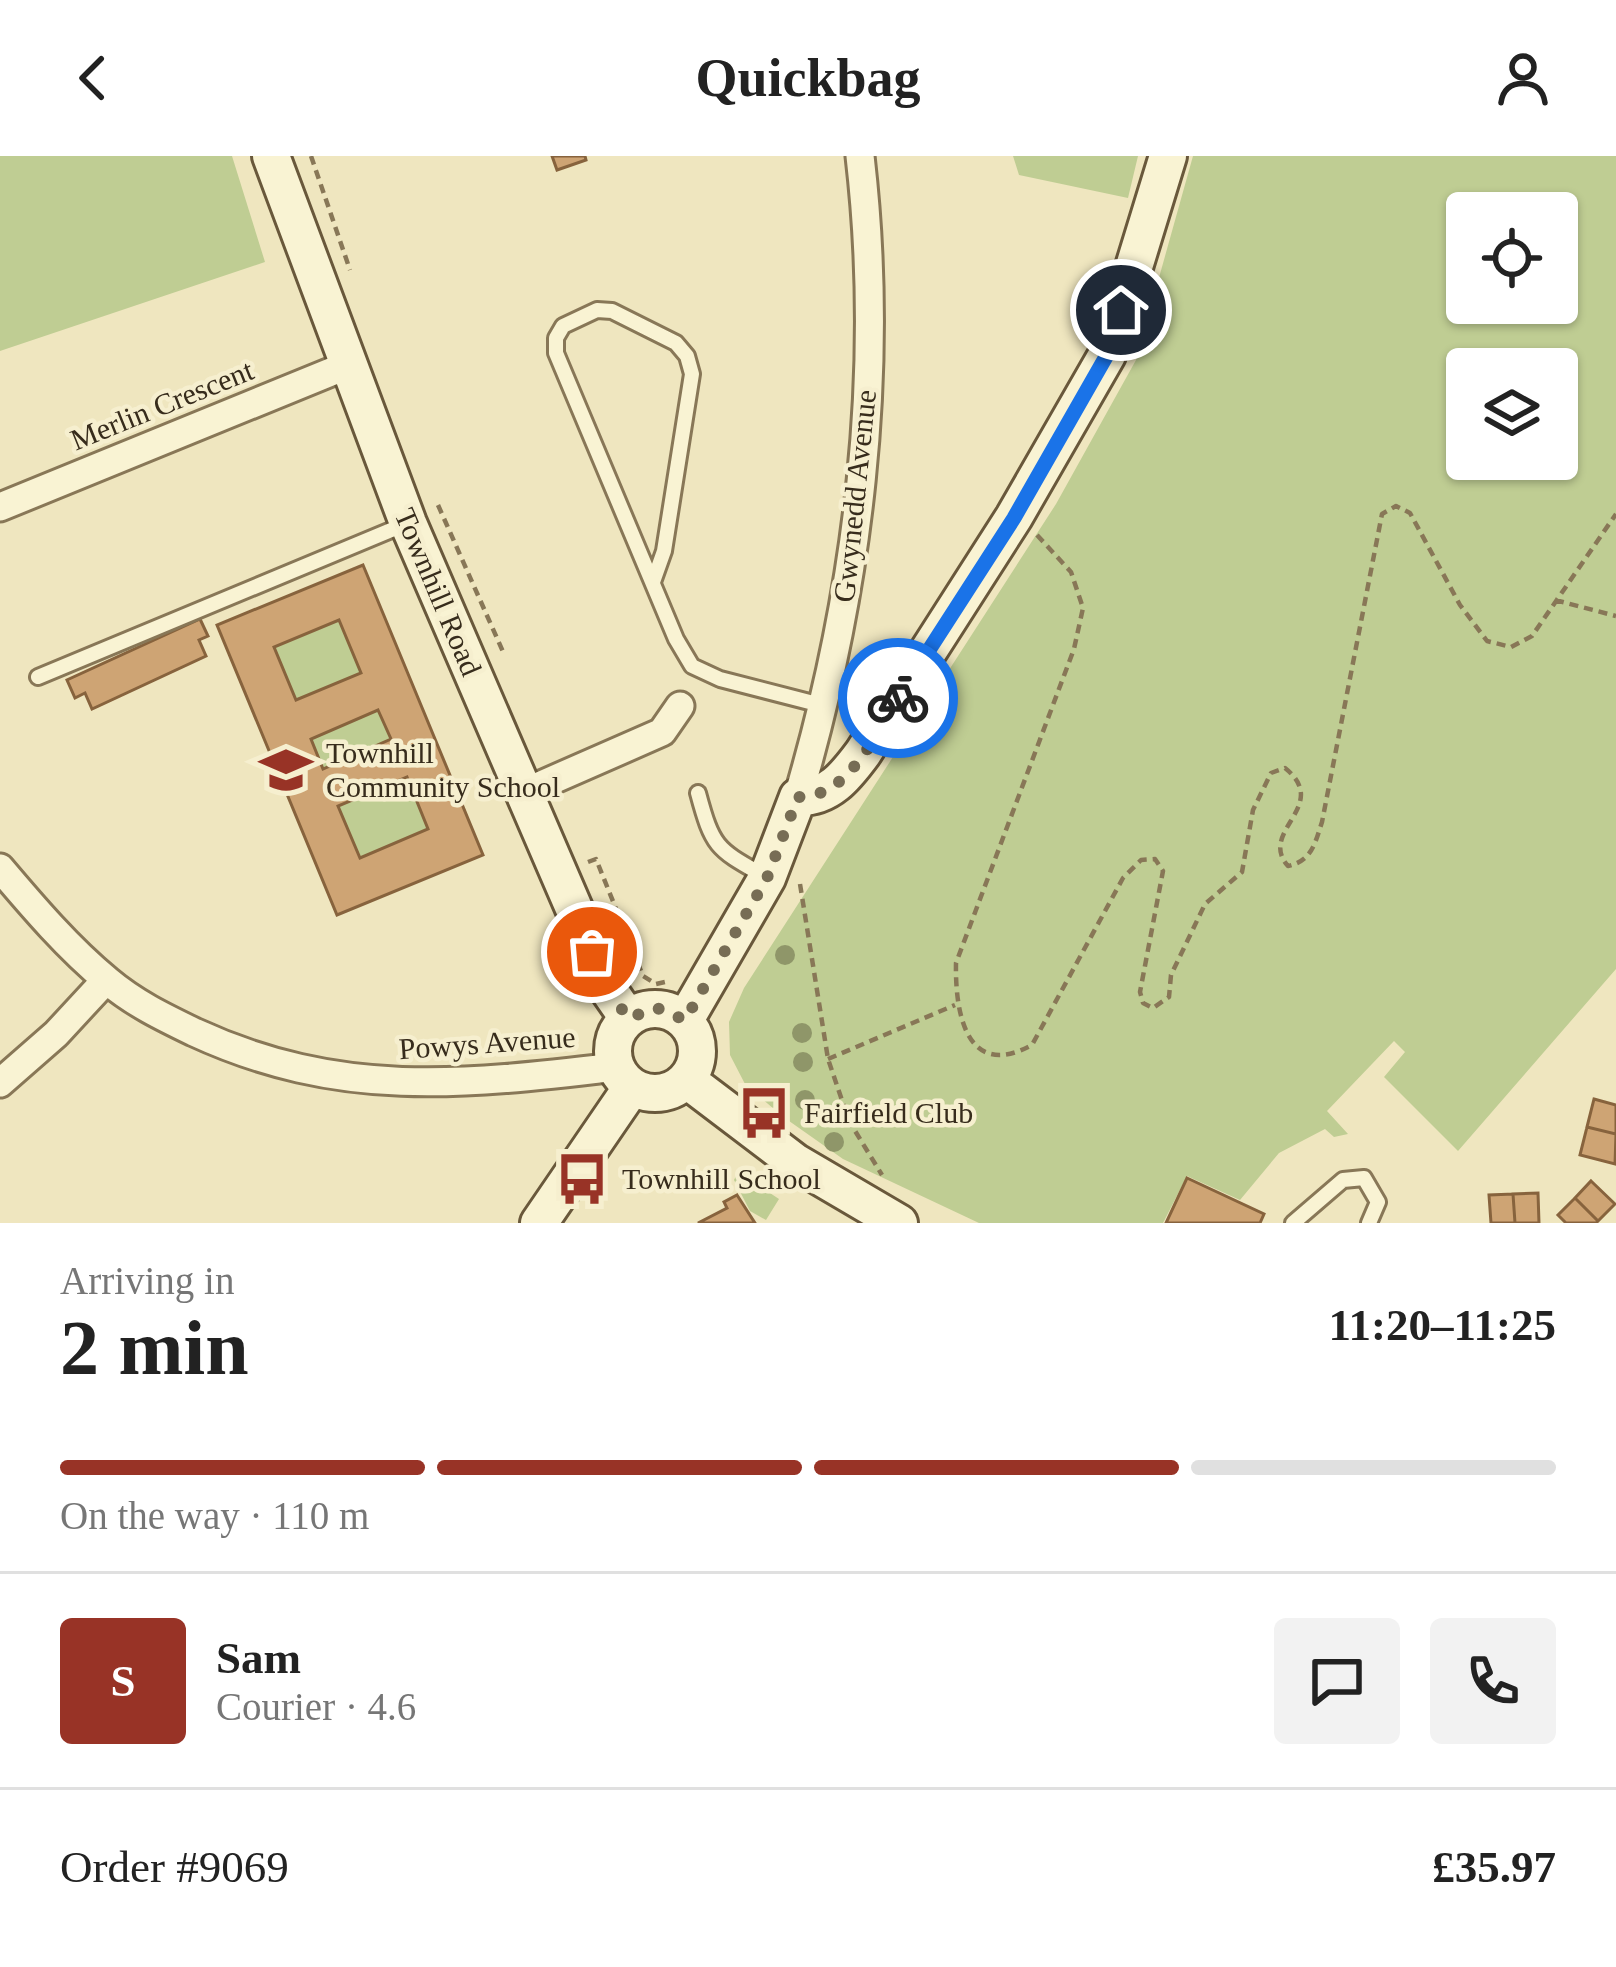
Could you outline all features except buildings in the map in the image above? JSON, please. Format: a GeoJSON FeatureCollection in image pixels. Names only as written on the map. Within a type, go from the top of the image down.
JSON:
{"type":"FeatureCollection","features":[{"type":"Feature","properties":{"kind":"street","name":"Townhill Road"},"geometry":{"type":"LineString","coordinates":[[272,156],[408,523],[610,992],[628,1018]]}},
{"type":"Feature","properties":{"kind":"street","name":"Gwynedd Avenue"},"geometry":{"type":"LineString","coordinates":[[685,1020],[783,881],[798,797],[825,706],[854,544],[872,322],[860,156]]}},
{"type":"Feature","properties":{"kind":"street"},"geometry":{"type":"LineString","coordinates":[[798,797],[814,798],[842,782],[1014,518],[1107,355],[1168,156]]}},
{"type":"Feature","properties":{"kind":"street","name":"Merlin Crescent"},"geometry":{"type":"LineString","coordinates":[[0,507],[348,365]]}},
{"type":"Feature","properties":{"kind":"street"},"geometry":{"type":"LineString","coordinates":[[523,794],[662,731],[680,706]]}},
{"type":"Feature","properties":{"kind":"street","name":"Powys Avenue"},"geometry":{"type":"LineString","coordinates":[[0,868],[106,980],[148,1010],[231,1049],[310,1073],[389,1083],[624,1077]]}},
{"type":"Feature","properties":{"kind":"street"},"geometry":{"type":"LineString","coordinates":[[0,1083],[56,1034],[106,980]]}},
{"type":"Feature","properties":{"kind":"street"},"geometry":{"type":"LineString","coordinates":[[539,1223],[624,1077],[614,1040],[628,1018],[657,1008],[685,1020],[698,1049],[687,1079],[659,1094],[624,1077]]}},
{"type":"Feature","properties":{"kind":"street"},"geometry":{"type":"LineString","coordinates":[[687,1079],[795,1162],[898,1223]]}},
{"type":"Feature","properties":{"kind":"lane"},"geometry":{"type":"LineString","coordinates":[[653,582],[664,551],[692,374],[687,356],[676,343],[612,311],[597,310],[563,326],[556,338],[556,353],[676,639],[692,666],[720,680],[825,706]]}},
{"type":"Feature","properties":{"kind":"lane"},"geometry":{"type":"LineString","coordinates":[[38,677],[408,523]]}},
{"type":"Feature","properties":{"kind":"lane"},"geometry":{"type":"LineString","coordinates":[[698,793],[708,830],[720,851],[783,881]]}},
{"type":"Feature","properties":{"kind":"lane"},"geometry":{"type":"LineString","coordinates":[[1293,1223],[1343,1180],[1364,1178],[1378,1202],[1369,1223]]}},
{"type":"Feature","properties":{"kind":"path"},"geometry":{"type":"LineString","coordinates":[[311,156],[352,278]]}},
{"type":"Feature","properties":{"kind":"path"},"geometry":{"type":"LineString","coordinates":[[430,487],[504,654]]}},
{"type":"Feature","properties":{"kind":"path"},"geometry":{"type":"LineString","coordinates":[[1014,518],[1050,545],[1072,572],[1083,608],[1074,649],[956,963],[956,1005],[970,1039],[988,1054],[1013,1055],[1032,1045],[1123,878],[1141,860],[1155,859],[1163,871],[1140,992],[1143,1003],[1153,1008],[1168,997],[1171,975],[1205,904],[1241,872],[1253,810],[1271,773],[1285,768],[1300,780],[1303,797],[1280,844],[1280,856],[1288,866],[1302,863],[1313,851],[1382,514],[1396,506],[1410,513],[1486,641],[1511,647],[1532,636],[1616,514]]}},
{"type":"Feature","properties":{"kind":"path"},"geometry":{"type":"LineString","coordinates":[[1555,601],[1616,616]]}},
{"type":"Feature","properties":{"kind":"path"},"geometry":{"type":"LineString","coordinates":[[558,872],[596,860],[643,976],[656,984],[672,980]]}},
{"type":"Feature","properties":{"kind":"path"},"geometry":{"type":"LineString","coordinates":[[783,881],[828,1059],[849,1121],[882,1175]]}},
{"type":"Feature","properties":{"kind":"path"},"geometry":{"type":"LineString","coordinates":[[828,1059],[956,1005]]}},
{"type":"Feature","properties":{"kind":"green space"},"geometry":{"type":"Polygon","coordinates":[[[0,156],[232,156],[265,262],[0,351],[0,156]]]}},
{"type":"Feature","properties":{"kind":"green space"},"geometry":{"type":"Polygon","coordinates":[[[1013,156],[1138,156],[1128,198],[1019,175],[1013,156]]]}},
{"type":"Feature","properties":{"kind":"green space"},"geometry":{"type":"Polygon","coordinates":[[[1193,156],[1616,156],[1616,969],[1458,1151],[1384,1077],[1405,1052],[1394,1041],[1327,1111],[1348,1134],[1334,1137],[1325,1129],[1279,1153],[1240,1200],[1187,1176],[1163,1223],[979,1223],[843,1159],[745,1084],[730,1055],[729,1022],[744,988],[1056,504],[1136,360],[1193,156]]]}},
{"type":"Feature","properties":{"kind":"green space"},"geometry":{"type":"Polygon","coordinates":[[[339,620],[361,673],[296,700],[274,647],[339,620]]]}},
{"type":"Feature","properties":{"kind":"green space"},"geometry":{"type":"Polygon","coordinates":[[[378,710],[391,739],[323,769],[311,739],[378,710]]]}},
{"type":"Feature","properties":{"kind":"green space"},"geometry":{"type":"Polygon","coordinates":[[[407,777],[428,829],[360,858],[338,806],[407,777]]]}},
{"type":"Feature","properties":{"kind":"green space"},"geometry":{"type":"Polygon","coordinates":[[[738,1172],[779,1199],[766,1220],[750,1211],[734,1180],[738,1172]]]}},
{"type":"Feature","properties":{"kind":"way so far"},"geometry":{"type":"LineString","coordinates":[[592,952],[628,1018],[657,1008],[685,1020],[767,878],[798,797],[814,798],[842,782],[898,698]]}},
{"type":"Feature","properties":{"kind":"place","name":"Townhill Community School"},"geometry":{"type":"Point","coordinates":[286,770]}},
{"type":"Feature","properties":{"kind":"place","name":"Fairfield Club"},"geometry":{"type":"Point","coordinates":[764,1113]}},
{"type":"Feature","properties":{"kind":"place","name":"Townhill School"},"geometry":{"type":"Point","coordinates":[582,1179]}},
{"type":"Feature","properties":{"kind":"route"},"geometry":{"type":"LineString","coordinates":[[898,698],[1014,518],[1107,355],[1121,310]]}}]}
